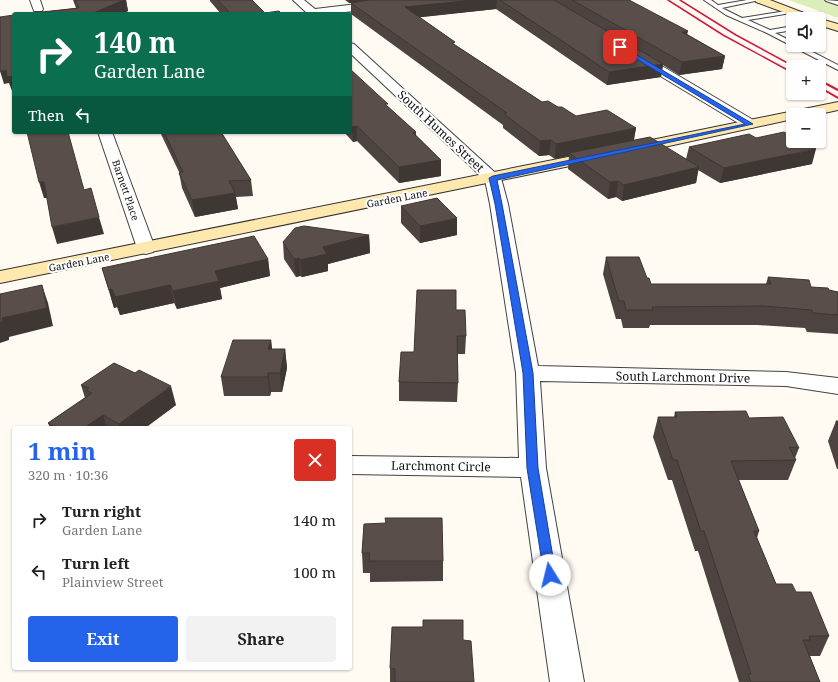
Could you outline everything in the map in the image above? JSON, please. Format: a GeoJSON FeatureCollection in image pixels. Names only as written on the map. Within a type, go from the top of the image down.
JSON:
{"type":"FeatureCollection","features":[{"type":"Feature","properties":{"kind":"street"},"geometry":{"type":"LineString","coordinates":[[298,0],[313,12]]}},
{"type":"Feature","properties":{"kind":"street"},"geometry":{"type":"LineString","coordinates":[[322,12],[415,0]]}},
{"type":"Feature","properties":{"kind":"street"},"geometry":{"type":"LineString","coordinates":[[760,0],[791,11]]}},
{"type":"Feature","properties":{"kind":"street"},"geometry":{"type":"LineString","coordinates":[[826,24],[838,28]]}},
{"type":"Feature","properties":{"kind":"street"},"geometry":{"type":"LineString","coordinates":[[622,48],[750,124]]}},
{"type":"Feature","properties":{"kind":"street","name":"South Humes Street"},"geometry":{"type":"LineString","coordinates":[[352,49],[493,178],[499,204],[528,373],[533,468],[567,682]]}},
{"type":"Feature","properties":{"kind":"street","name":"Garden Lane"},"geometry":{"type":"LineString","coordinates":[[826,108],[838,106]]}},
{"type":"Feature","properties":{"kind":"street","name":"Garden Lane"},"geometry":{"type":"LineString","coordinates":[[0,277],[493,178],[786,117]]}},
{"type":"Feature","properties":{"kind":"street","name":"Barnett Place"},"geometry":{"type":"LineString","coordinates":[[106,134],[146,248]]}},
{"type":"Feature","properties":{"kind":"street","name":"South Larchmont Drive"},"geometry":{"type":"LineString","coordinates":[[528,373],[786,379],[838,386]]}},
{"type":"Feature","properties":{"kind":"street","name":"Larchmont Circle"},"geometry":{"type":"LineString","coordinates":[[352,465],[533,468]]}},
{"type":"Feature","properties":{"kind":"lane"},"geometry":{"type":"LineString","coordinates":[[707,0],[716,7],[740,20],[769,32],[838,68]]}},
{"type":"Feature","properties":{"kind":"lane"},"geometry":{"type":"LineString","coordinates":[[716,7],[757,0]]}},
{"type":"Feature","properties":{"kind":"lane"},"geometry":{"type":"LineString","coordinates":[[828,0],[838,3]]}},
{"type":"Feature","properties":{"kind":"lane"},"geometry":{"type":"LineString","coordinates":[[740,20],[791,11]]}},
{"type":"Feature","properties":{"kind":"lane"},"geometry":{"type":"LineString","coordinates":[[769,32],[786,29]]}},
{"type":"Feature","properties":{"kind":"green space"},"geometry":{"type":"Polygon","coordinates":[[[789,0],[838,0],[838,18],[826,14],[826,12],[822,12],[789,0]]]}},
{"type":"Feature","properties":{"kind":"building"},"geometry":{"type":"Polygon","coordinates":[[[75,0],[124,0],[96,12],[42,12],[79,8],[75,0]]]}},
{"type":"Feature","properties":{"kind":"building"},"geometry":{"type":"Polygon","coordinates":[[[218,0],[252,0],[264,12],[229,12],[218,0]]]}},
{"type":"Feature","properties":{"kind":"building"},"geometry":{"type":"Polygon","coordinates":[[[369,0],[475,0],[405,7],[455,42],[452,43],[542,102],[548,101],[558,107],[562,107],[576,116],[607,110],[636,128],[556,144],[551,140],[540,141],[504,114],[507,113],[351,3],[369,0]]]}},
{"type":"Feature","properties":{"kind":"building"},"geometry":{"type":"Polygon","coordinates":[[[500,0],[554,0],[663,64],[609,72],[500,0]]]}},
{"type":"Feature","properties":{"kind":"building"},"geometry":{"type":"Polygon","coordinates":[[[572,0],[629,0],[688,31],[682,32],[725,56],[682,62],[572,0]]]}},
{"type":"Feature","properties":{"kind":"building"},"geometry":{"type":"Polygon","coordinates":[[[12,15],[12,76],[7,77],[6,70],[0,71],[0,17],[12,15]]]}},
{"type":"Feature","properties":{"kind":"building"},"geometry":{"type":"Polygon","coordinates":[[[352,71],[416,132],[413,133],[441,160],[399,167],[357,126],[352,127],[352,71]]]}},
{"type":"Feature","properties":{"kind":"building"},"geometry":{"type":"Polygon","coordinates":[[[784,132],[786,133],[786,148],[816,149],[724,168],[689,147],[749,134],[756,138],[784,132]]]}},
{"type":"Feature","properties":{"kind":"building"},"geometry":{"type":"Polygon","coordinates":[[[27,134],[69,134],[84,190],[91,188],[99,217],[52,227],[44,182],[39,182],[27,134]]]}},
{"type":"Feature","properties":{"kind":"building"},"geometry":{"type":"Polygon","coordinates":[[[165,134],[222,134],[251,180],[229,181],[235,193],[192,200],[179,173],[183,172],[165,134]]]}},
{"type":"Feature","properties":{"kind":"building"},"geometry":{"type":"Polygon","coordinates":[[[650,137],[699,167],[624,185],[618,181],[610,182],[569,153],[650,137]]]}},
{"type":"Feature","properties":{"kind":"building"},"geometry":{"type":"Polygon","coordinates":[[[437,198],[457,218],[420,226],[401,206],[437,198]]]}},
{"type":"Feature","properties":{"kind":"building"},"geometry":{"type":"Polygon","coordinates":[[[304,226],[369,235],[323,247],[327,254],[300,260],[299,258],[294,259],[283,242],[295,228],[304,226]]]}},
{"type":"Feature","properties":{"kind":"building"},"geometry":{"type":"Polygon","coordinates":[[[254,236],[268,259],[215,271],[219,281],[173,291],[170,285],[115,297],[112,289],[109,290],[102,268],[254,236]]]}},
{"type":"Feature","properties":{"kind":"building"},"geometry":{"type":"Polygon","coordinates":[[[606,257],[639,257],[647,278],[649,278],[651,284],[771,284],[768,277],[809,280],[811,287],[828,288],[829,290],[838,292],[838,315],[813,313],[812,310],[763,306],[652,307],[653,310],[626,310],[624,301],[619,301],[606,257]]]}},
{"type":"Feature","properties":{"kind":"building"},"geometry":{"type":"Polygon","coordinates":[[[42,285],[47,308],[2,318],[3,322],[0,323],[0,294],[42,285]]]}},
{"type":"Feature","properties":{"kind":"building"},"geometry":{"type":"Polygon","coordinates":[[[417,290],[456,290],[456,310],[465,310],[466,336],[457,336],[458,383],[399,382],[401,352],[414,352],[417,290]]]}},
{"type":"Feature","properties":{"kind":"building"},"geometry":{"type":"Polygon","coordinates":[[[233,340],[271,340],[268,349],[285,349],[280,373],[268,373],[268,377],[221,377],[233,340]]]}},
{"type":"Feature","properties":{"kind":"building"},"geometry":{"type":"Polygon","coordinates":[[[114,363],[135,373],[139,370],[171,386],[119,424],[103,415],[87,426],[53,426],[48,423],[92,393],[86,390],[89,388],[81,385],[114,363]]]}},
{"type":"Feature","properties":{"kind":"building"},"geometry":{"type":"Polygon","coordinates":[[[746,411],[749,418],[783,417],[799,448],[789,447],[796,460],[731,461],[759,531],[754,531],[776,584],[792,584],[796,592],[811,592],[829,636],[809,636],[810,640],[803,640],[820,682],[751,682],[748,674],[751,674],[704,531],[701,531],[677,460],[673,460],[658,417],[677,417],[675,412],[746,411]]]}},
{"type":"Feature","properties":{"kind":"building"},"geometry":{"type":"Polygon","coordinates":[[[385,518],[442,518],[443,561],[369,561],[370,553],[362,553],[364,524],[386,523],[385,518]]]}},
{"type":"Feature","properties":{"kind":"building"},"geometry":{"type":"Polygon","coordinates":[[[423,620],[463,620],[463,640],[471,641],[474,682],[395,682],[395,669],[390,668],[392,627],[423,627],[423,620]]]}},
{"type":"Feature","properties":{"kind":"railway"},"geometry":{"type":"LineString","coordinates":[[668,0],[723,35],[786,69]]}},
{"type":"Feature","properties":{"kind":"railway"},"geometry":{"type":"LineString","coordinates":[[680,0],[736,35],[786,62]]}},
{"type":"Feature","properties":{"kind":"railway"},"geometry":{"type":"LineString","coordinates":[[826,84],[838,90]]}},
{"type":"Feature","properties":{"kind":"railway"},"geometry":{"type":"LineString","coordinates":[[826,91],[838,98]]}},
{"type":"Feature","properties":{"kind":"route"},"geometry":{"type":"LineString","coordinates":[[550,575],[533,468],[528,373],[499,204],[493,178],[750,124],[620,47]]}}]}
